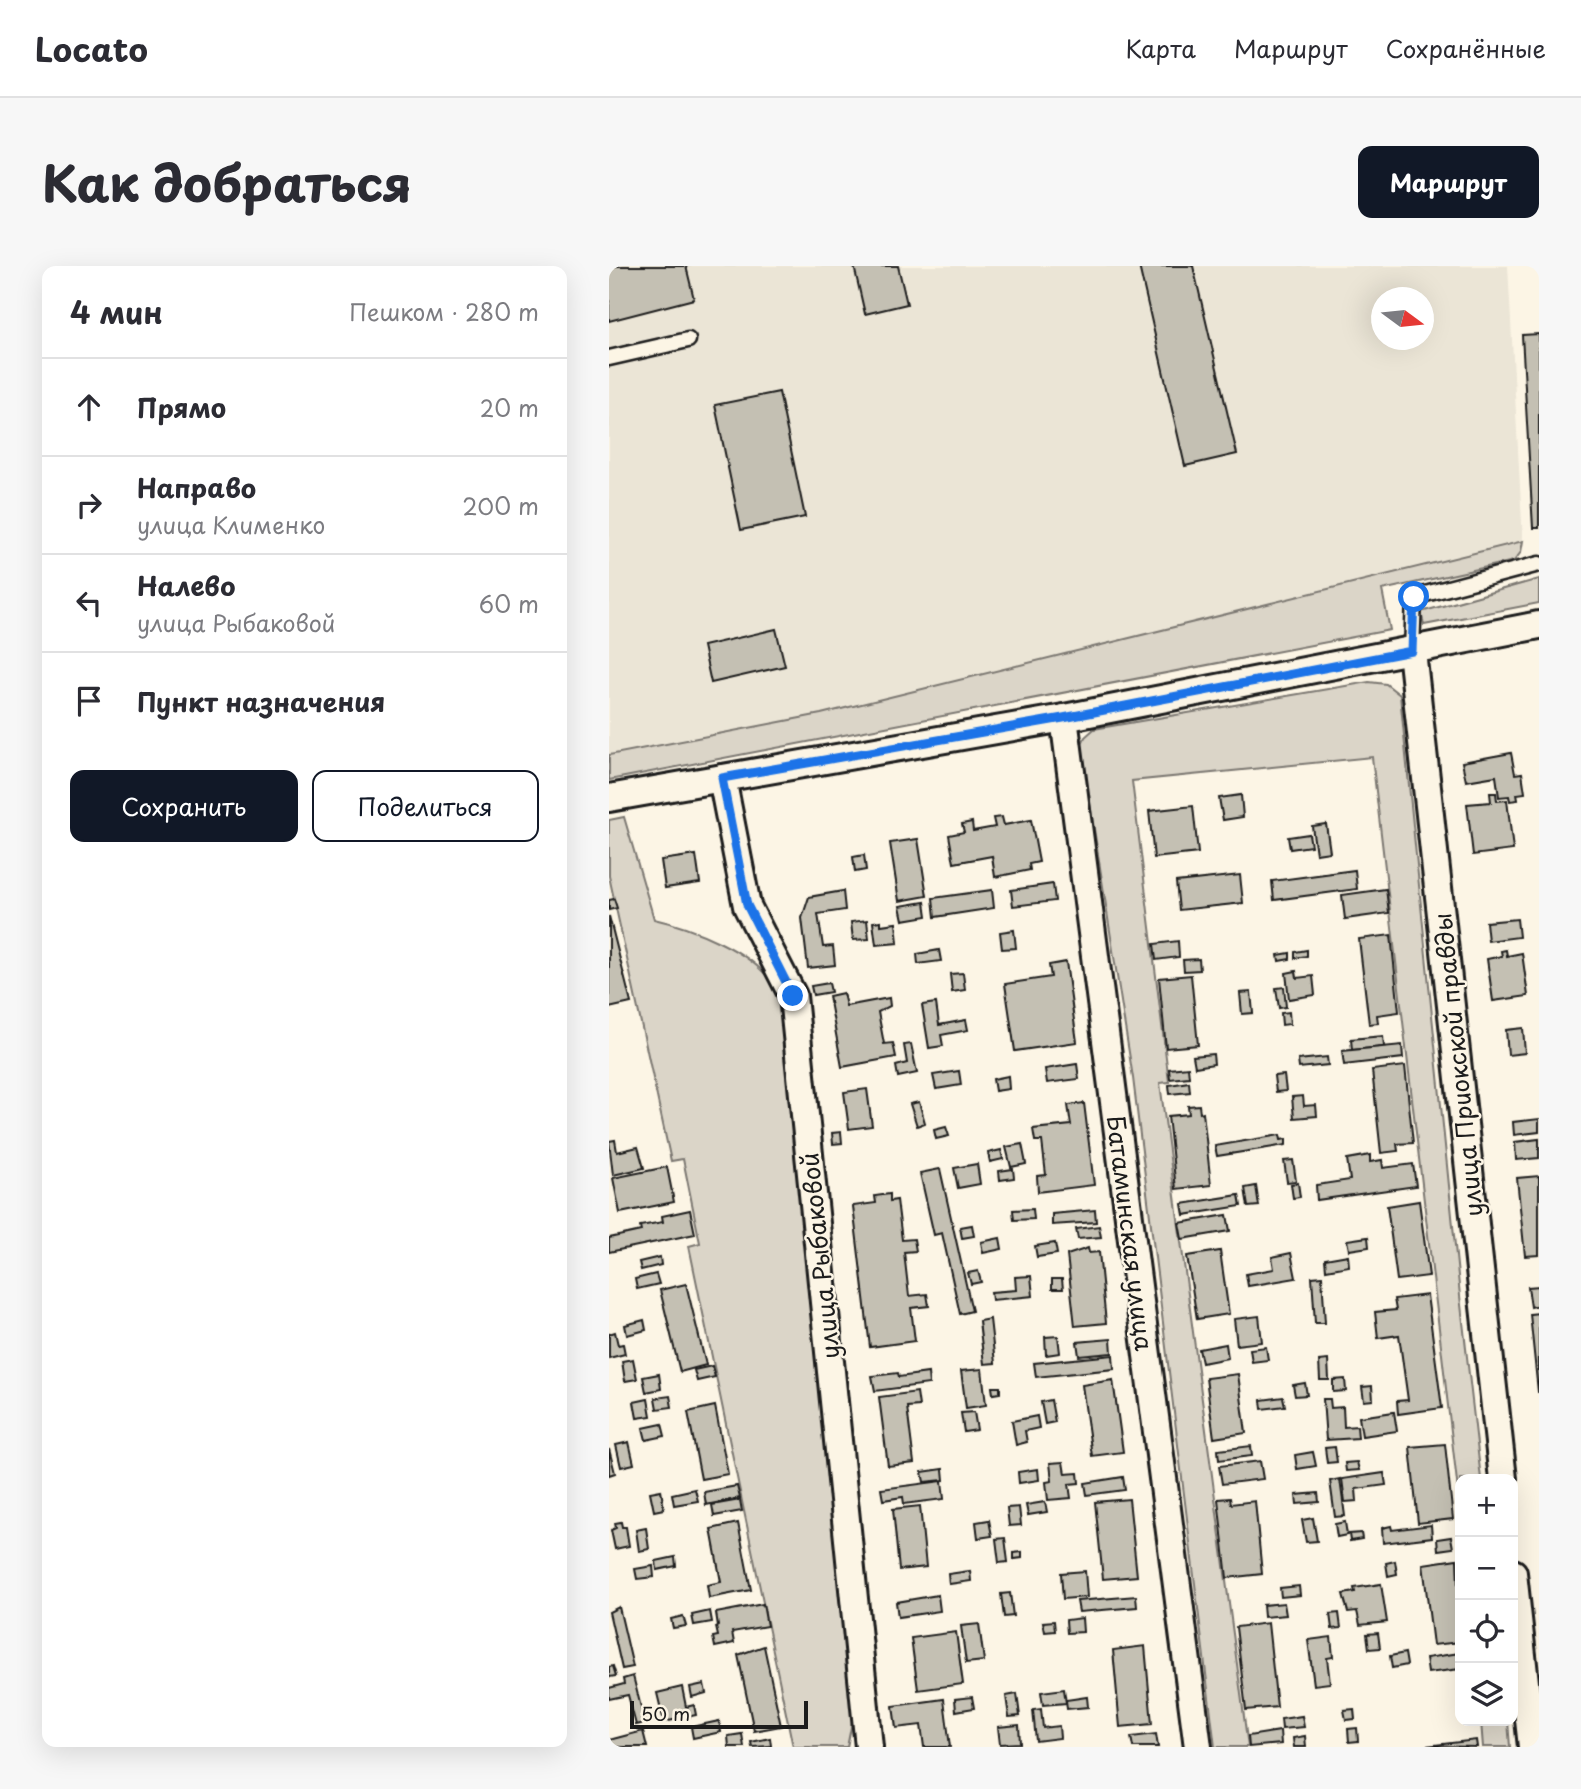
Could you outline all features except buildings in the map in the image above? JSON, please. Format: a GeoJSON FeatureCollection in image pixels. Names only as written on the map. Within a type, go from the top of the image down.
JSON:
{"type":"FeatureCollection","features":[{"type":"Feature","properties":{"kind":"street"},"geometry":{"type":"LineString","coordinates":[[609,798],[1063,718],[1539,625]]}},
{"type":"Feature","properties":{"kind":"street","name":"улица Приокской правды"},"geometry":{"type":"LineString","coordinates":[[1412,651],[1502,1474]]}},
{"type":"Feature","properties":{"kind":"street","name":"Батаминская улица"},"geometry":{"type":"LineString","coordinates":[[1063,718],[1198,1747]]}},
{"type":"Feature","properties":{"kind":"street","name":"улица Рыбаковой"},"geometry":{"type":"LineString","coordinates":[[722,778],[747,905],[793,996],[869,1747]]}},
{"type":"Feature","properties":{"kind":"street"},"geometry":{"type":"LineString","coordinates":[[1516,1600],[1532,1747]]}},
{"type":"Feature","properties":{"kind":"lane"},"geometry":{"type":"LineString","coordinates":[[609,358],[688,340]]}},
{"type":"Feature","properties":{"kind":"lane"},"geometry":{"type":"LineString","coordinates":[[1412,651],[1414,597],[1539,564]]}},
{"type":"Feature","properties":{"kind":"shaded area"},"geometry":{"type":"Polygon","coordinates":[[[609,266],[1508,266],[1523,541],[821,714],[609,755],[609,266]]]}},
{"type":"Feature","properties":{"kind":"shaded area"},"geometry":{"type":"Polygon","coordinates":[[[1523,541],[1521,552],[1514,561],[1382,590],[1390,630],[609,780],[609,755],[821,714],[1523,541]]]}},
{"type":"Feature","properties":{"kind":"shaded area"},"geometry":{"type":"Polygon","coordinates":[[[1539,579],[1539,603],[1424,625],[1421,612],[1539,579]]]}},
{"type":"Feature","properties":{"kind":"shaded area"},"geometry":{"type":"Polygon","coordinates":[[[1369,682],[1386,684],[1400,695],[1480,1474],[1456,1474],[1372,757],[1132,781],[1169,1082],[1160,1083],[1248,1747],[1215,1747],[1133,1078],[1081,746],[1085,737],[1094,729],[1369,682]]]}},
{"type":"Feature","properties":{"kind":"shaded area"},"geometry":{"type":"Polygon","coordinates":[[[624,817],[654,919],[702,934],[750,961],[763,971],[772,983],[780,1003],[785,1025],[840,1542],[853,1717],[847,1747],[793,1747],[689,1246],[700,1243],[683,1159],[671,1161],[609,876],[609,820],[624,817]]]}},
{"type":"Feature","properties":{"kind":"shaded area"},"geometry":{"type":"Polygon","coordinates":[[[1481,1726],[1508,1726],[1510,1747],[1483,1747],[1481,1726]]]}},
{"type":"Feature","properties":{"kind":"route"},"geometry":{"type":"LineString","coordinates":[[793,996],[747,905],[722,778],[1063,718],[1412,651],[1414,597]]}}]}
